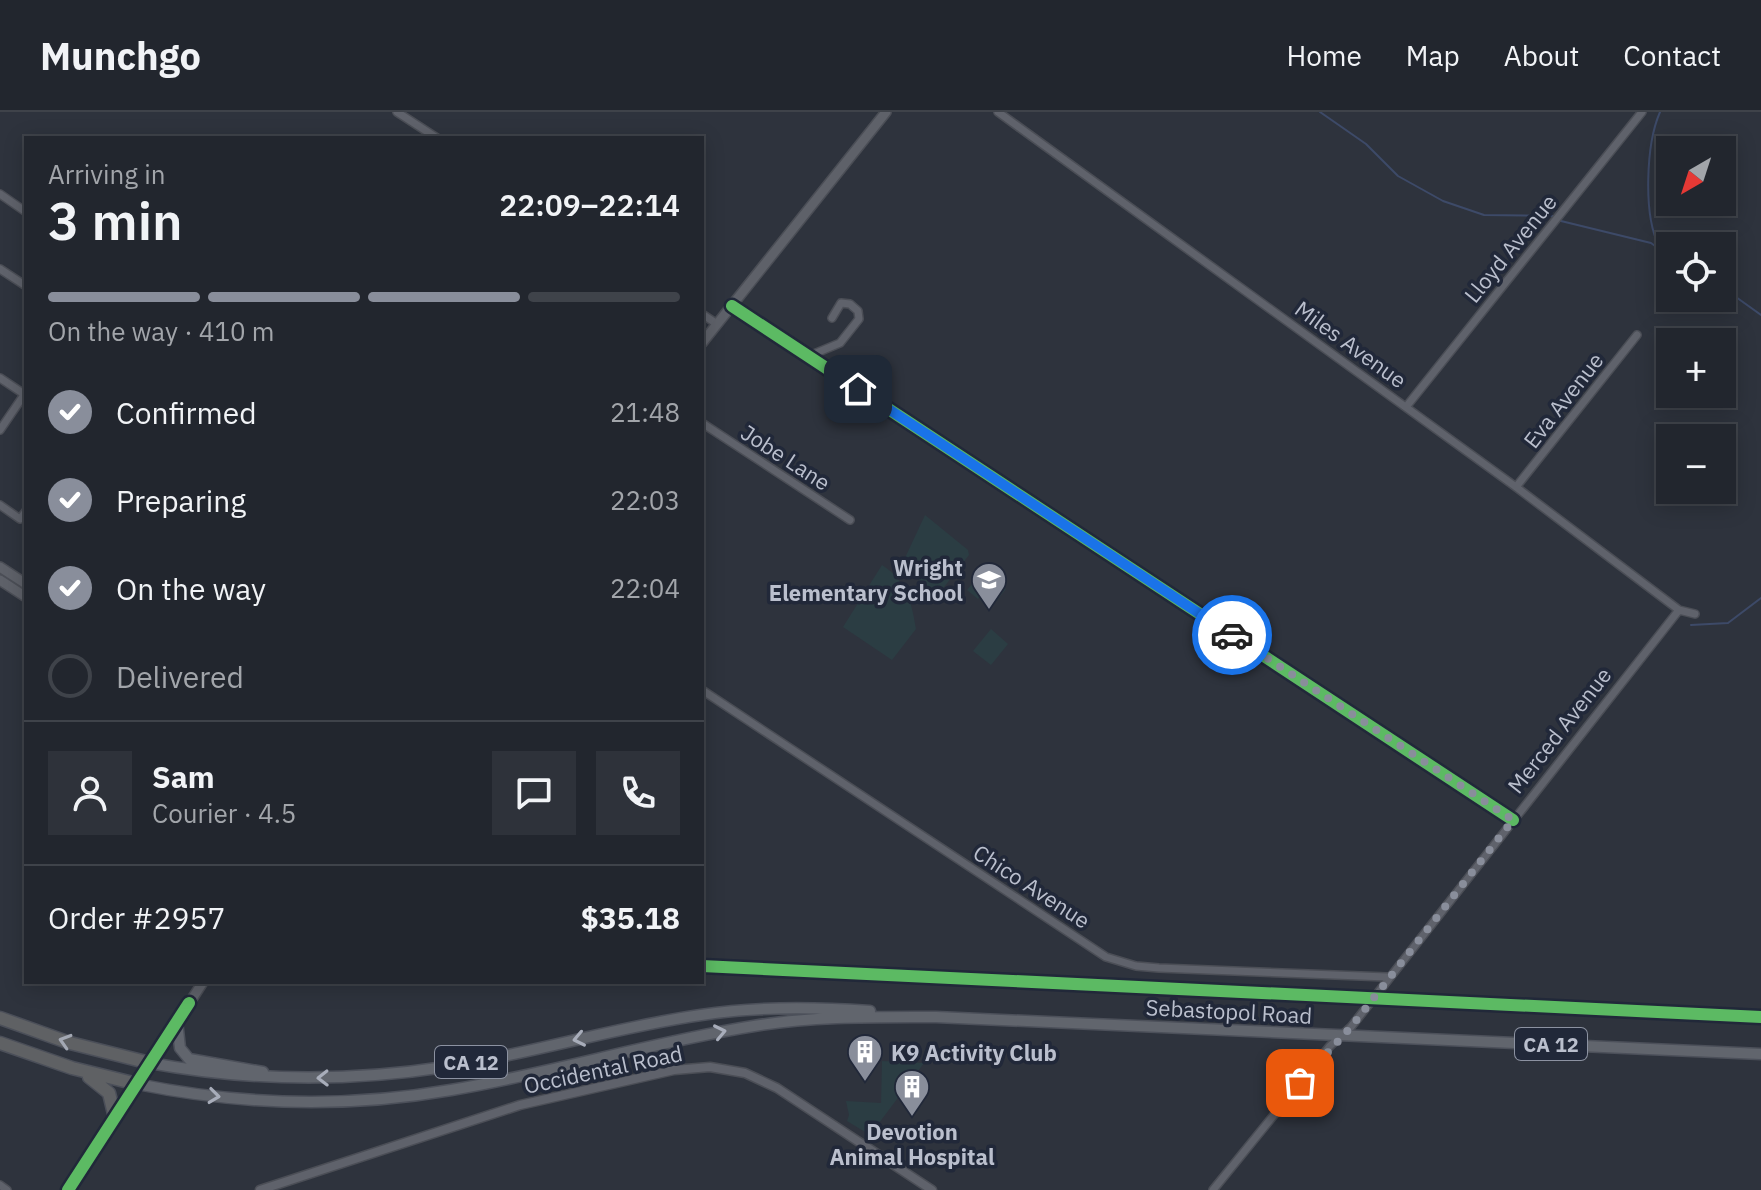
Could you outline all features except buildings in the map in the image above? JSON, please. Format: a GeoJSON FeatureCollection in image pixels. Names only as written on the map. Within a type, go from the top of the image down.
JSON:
{"type":"FeatureCollection","features":[{"type":"Feature","properties":{"kind":"highway","name":"CA 12"},"geometry":{"type":"LineString","coordinates":[[0,1018],[70,1043],[150,1063]]}},
{"type":"Feature","properties":{"kind":"highway","name":"CA 12"},"geometry":{"type":"LineString","coordinates":[[0,1043],[72,1068],[137,1084]]}},
{"type":"Feature","properties":{"kind":"highway"},"geometry":{"type":"LineString","coordinates":[[72,1068],[106,1090],[115,1118]]}},
{"type":"Feature","properties":{"kind":"main road"},"geometry":{"type":"LineString","coordinates":[[704,340],[886,112]]}},
{"type":"Feature","properties":{"kind":"main road"},"geometry":{"type":"LineString","coordinates":[[0,567],[24,583]]}},
{"type":"Feature","properties":{"kind":"main road"},"geometry":{"type":"LineString","coordinates":[[0,580],[24,596]]}},
{"type":"Feature","properties":{"kind":"main road"},"geometry":{"type":"LineString","coordinates":[[68,1190],[202,984]]}},
{"type":"Feature","properties":{"kind":"main road","name":"Sebastopol Road"},"geometry":{"type":"LineString","coordinates":[[150,1063],[284,1078],[380,1075],[450,1067],[655,1022],[735,1011],[816,1008],[1340,1037],[1761,1054]]}},
{"type":"Feature","properties":{"kind":"main road","name":"Sebastopol Road"},"geometry":{"type":"LineString","coordinates":[[137,1084],[262,1101],[382,1099],[475,1086],[764,1024],[843,1018],[936,1017]]}},
{"type":"Feature","properties":{"kind":"main road"},"geometry":{"type":"LineString","coordinates":[[177,1021],[180,1048],[193,1062],[252,1069],[284,1078]]}},
{"type":"Feature","properties":{"kind":"street"},"geometry":{"type":"LineString","coordinates":[[397,112],[434,136]]}},
{"type":"Feature","properties":{"kind":"street","name":"Miles Avenue"},"geometry":{"type":"LineString","coordinates":[[998,112],[1516,487],[1679,610]]}},
{"type":"Feature","properties":{"kind":"street","name":"Lloyd Avenue"},"geometry":{"type":"LineString","coordinates":[[1406,407],[1642,112]]}},
{"type":"Feature","properties":{"kind":"street"},"geometry":{"type":"LineString","coordinates":[[0,194],[24,211]]}},
{"type":"Feature","properties":{"kind":"street"},"geometry":{"type":"LineString","coordinates":[[0,269],[24,283]]}},
{"type":"Feature","properties":{"kind":"street"},"geometry":{"type":"LineString","coordinates":[[809,356],[840,343],[859,319],[858,311],[850,304],[841,303],[832,318]]}},
{"type":"Feature","properties":{"kind":"street"},"geometry":{"type":"LineString","coordinates":[[732,306],[1513,820]]}},
{"type":"Feature","properties":{"kind":"street"},"geometry":{"type":"LineString","coordinates":[[704,315],[717,324]]}},
{"type":"Feature","properties":{"kind":"street","name":"Eva Avenue"},"geometry":{"type":"LineString","coordinates":[[1516,487],[1637,335]]}},
{"type":"Feature","properties":{"kind":"street"},"geometry":{"type":"LineString","coordinates":[[0,378],[24,392]]}},
{"type":"Feature","properties":{"kind":"street"},"geometry":{"type":"LineString","coordinates":[[0,430],[24,394]]}},
{"type":"Feature","properties":{"kind":"street","name":"Jobe Lane"},"geometry":{"type":"LineString","coordinates":[[704,424],[850,520]]}},
{"type":"Feature","properties":{"kind":"street"},"geometry":{"type":"LineString","coordinates":[[0,505],[20,519],[24,514]]}},
{"type":"Feature","properties":{"kind":"street"},"geometry":{"type":"LineString","coordinates":[[1679,610],[1695,614]]}},
{"type":"Feature","properties":{"kind":"street","name":"Merced Avenue"},"geometry":{"type":"LineString","coordinates":[[1213,1190],[1340,1037],[1679,610]]}},
{"type":"Feature","properties":{"kind":"street","name":"Chico Avenue"},"geometry":{"type":"LineString","coordinates":[[704,691],[1106,957],[1136,966],[1159,968],[1387,977]]}},
{"type":"Feature","properties":{"kind":"street","name":"Occidental Road"},"geometry":{"type":"LineString","coordinates":[[260,1190],[520,1105],[666,1072],[710,1067],[745,1073],[777,1088],[932,1190]]}},
{"type":"Feature","properties":{"kind":"street"},"geometry":{"type":"LineString","coordinates":[[0,1185],[7,1190]]}},
{"type":"Feature","properties":{"kind":"shaded area"},"geometry":{"type":"Polygon","coordinates":[[[925,515],[968,550],[969,555],[934,600],[904,560],[925,515]]]}},
{"type":"Feature","properties":{"kind":"shaded area"},"geometry":{"type":"Polygon","coordinates":[[[882,565],[902,585],[916,629],[892,660],[843,627],[882,565]]]}},
{"type":"Feature","properties":{"kind":"shaded area"},"geometry":{"type":"Polygon","coordinates":[[[983,571],[994,580],[978,599],[967,590],[983,571]]]}},
{"type":"Feature","properties":{"kind":"shaded area"},"geometry":{"type":"Polygon","coordinates":[[[995,581],[1006,589],[990,609],[980,600],[995,581]]]}},
{"type":"Feature","properties":{"kind":"shaded area"},"geometry":{"type":"Polygon","coordinates":[[[991,629],[1008,644],[991,665],[973,651],[991,629]]]}},
{"type":"Feature","properties":{"kind":"shaded area"},"geometry":{"type":"Polygon","coordinates":[[[882,1061],[924,1063],[870,1135],[847,1121],[846,1101],[881,1103],[882,1061]]]}},
{"type":"Feature","properties":{"kind":"waterway"},"geometry":{"type":"LineString","coordinates":[[1320,112],[1366,144],[1398,176],[1443,201],[1484,215],[1554,216]]}},
{"type":"Feature","properties":{"kind":"waterway"},"geometry":{"type":"LineString","coordinates":[[1656,238],[1650,216],[1648,179],[1652,142],[1660,112]]}},
{"type":"Feature","properties":{"kind":"waterway"},"geometry":{"type":"LineString","coordinates":[[1561,221],[1656,247]]}},
{"type":"Feature","properties":{"kind":"waterway"},"geometry":{"type":"LineString","coordinates":[[1736,297],[1761,315]]}},
{"type":"Feature","properties":{"kind":"waterway"},"geometry":{"type":"LineString","coordinates":[[1691,625],[1728,623],[1761,598]]}},
{"type":"Feature","properties":{"kind":"cycle path"},"geometry":{"type":"LineString","coordinates":[[732,306],[1513,820]]}},
{"type":"Feature","properties":{"kind":"cycle path"},"geometry":{"type":"LineString","coordinates":[[704,966],[1761,1017]]}},
{"type":"Feature","properties":{"kind":"cycle path"},"geometry":{"type":"LineString","coordinates":[[68,1190],[189,1003]]}},
{"type":"Feature","properties":{"kind":"way so far"},"geometry":{"type":"LineString","coordinates":[[1232,635],[1513,820],[1387,977],[1351,1027],[1330,1046],[1300,1083]]}},
{"type":"Feature","properties":{"kind":"place","name":"Wright Elementary School"},"geometry":{"type":"Point","coordinates":[989,611]}},
{"type":"Feature","properties":{"kind":"place","name":"K9 Activity Club"},"geometry":{"type":"Point","coordinates":[865,1083]}},
{"type":"Feature","properties":{"kind":"place","name":"Devotion Animal Hospital"},"geometry":{"type":"Point","coordinates":[912,1118]}},
{"type":"Feature","properties":{"kind":"route"},"geometry":{"type":"LineString","coordinates":[[858,389],[1232,635]]}}]}
